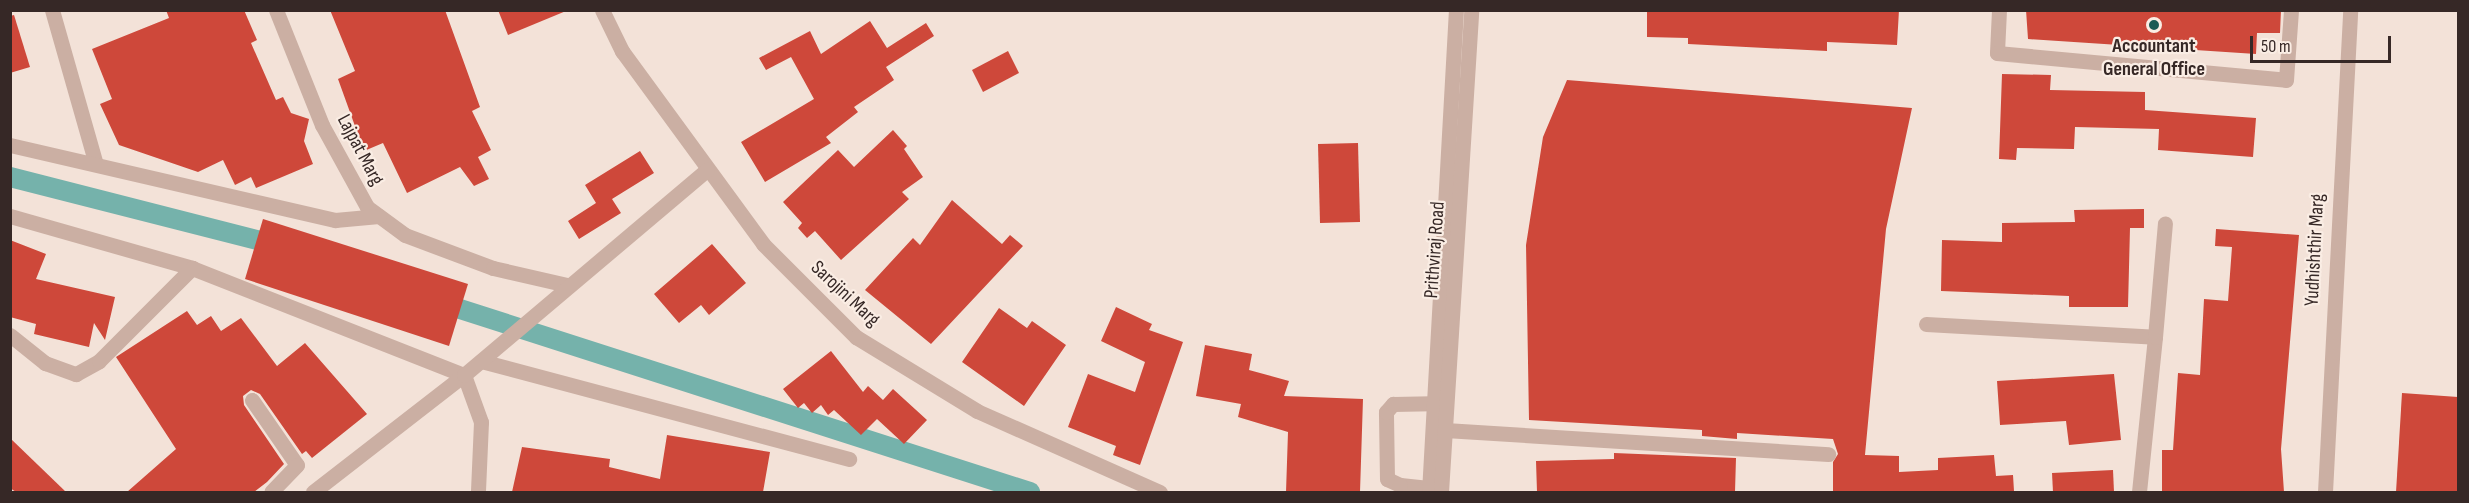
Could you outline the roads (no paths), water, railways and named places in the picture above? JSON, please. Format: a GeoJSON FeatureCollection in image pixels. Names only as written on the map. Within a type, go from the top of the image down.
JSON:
{"type":"FeatureCollection","features":[{"type":"Feature","properties":{"kind":"street"},"geometry":{"type":"LineString","coordinates":[[52,10],[95,161]]}},
{"type":"Feature","properties":{"kind":"street","name":"Lajpat Marg"},"geometry":{"type":"LineString","coordinates":[[276,10],[322,125],[367,207],[405,235],[493,268],[564,289]]}},
{"type":"Feature","properties":{"kind":"street","name":"Sarojini Marg"},"geometry":{"type":"LineString","coordinates":[[602,10],[622,51],[763,244],[856,337],[977,411],[1160,492]]}},
{"type":"Feature","properties":{"kind":"street","name":"Prithviraj Road"},"geometry":{"type":"LineString","coordinates":[[1435,490],[1456,10]]}},
{"type":"Feature","properties":{"kind":"street","name":"Prithviraj Road"},"geometry":{"type":"LineString","coordinates":[[1435,490],[1445,430],[1440,403],[1471,10]]}},
{"type":"Feature","properties":{"kind":"street"},"geometry":{"type":"LineString","coordinates":[[1999,10],[1997,52],[2286,80],[2291,10]]}},
{"type":"Feature","properties":{"kind":"street","name":"Yudhishthir Marg"},"geometry":{"type":"LineString","coordinates":[[2325,492],[2350,10]]}},
{"type":"Feature","properties":{"kind":"street"},"geometry":{"type":"LineString","coordinates":[[10,145],[95,161],[335,220],[379,216]]}},
{"type":"Feature","properties":{"kind":"street"},"geometry":{"type":"LineString","coordinates":[[313,492],[464,375],[707,170]]}},
{"type":"Feature","properties":{"kind":"street"},"geometry":{"type":"LineString","coordinates":[[10,216],[192,268],[464,375],[481,422],[478,492]]}},
{"type":"Feature","properties":{"kind":"street"},"geometry":{"type":"LineString","coordinates":[[2139,492],[2165,223]]}},
{"type":"Feature","properties":{"kind":"street"},"geometry":{"type":"LineString","coordinates":[[10,335],[45,363],[76,374],[99,361],[192,268]]}},
{"type":"Feature","properties":{"kind":"street"},"geometry":{"type":"LineString","coordinates":[[1926,324],[2155,337]]}},
{"type":"Feature","properties":{"kind":"street"},"geometry":{"type":"LineString","coordinates":[[481,361],[849,459]]}},
{"type":"Feature","properties":{"kind":"street"},"geometry":{"type":"LineString","coordinates":[[252,400],[297,465],[270,492]]}},
{"type":"Feature","properties":{"kind":"street"},"geometry":{"type":"LineString","coordinates":[[1435,490],[1400,485],[1387,479],[1386,412],[1393,404],[1440,403]]}},
{"type":"Feature","properties":{"kind":"street"},"geometry":{"type":"LineString","coordinates":[[1445,430],[1828,454]]}},
{"type":"Feature","properties":{"kind":"waterway"},"geometry":{"type":"LineString","coordinates":[[10,177],[281,246]]}},
{"type":"Feature","properties":{"kind":"waterway"},"geometry":{"type":"LineString","coordinates":[[435,301],[1030,492]]}},
{"type":"Feature","properties":{"kind":"place","name":"Accountant General Office"},"geometry":{"type":"Point","coordinates":[2154,25]}}]}
